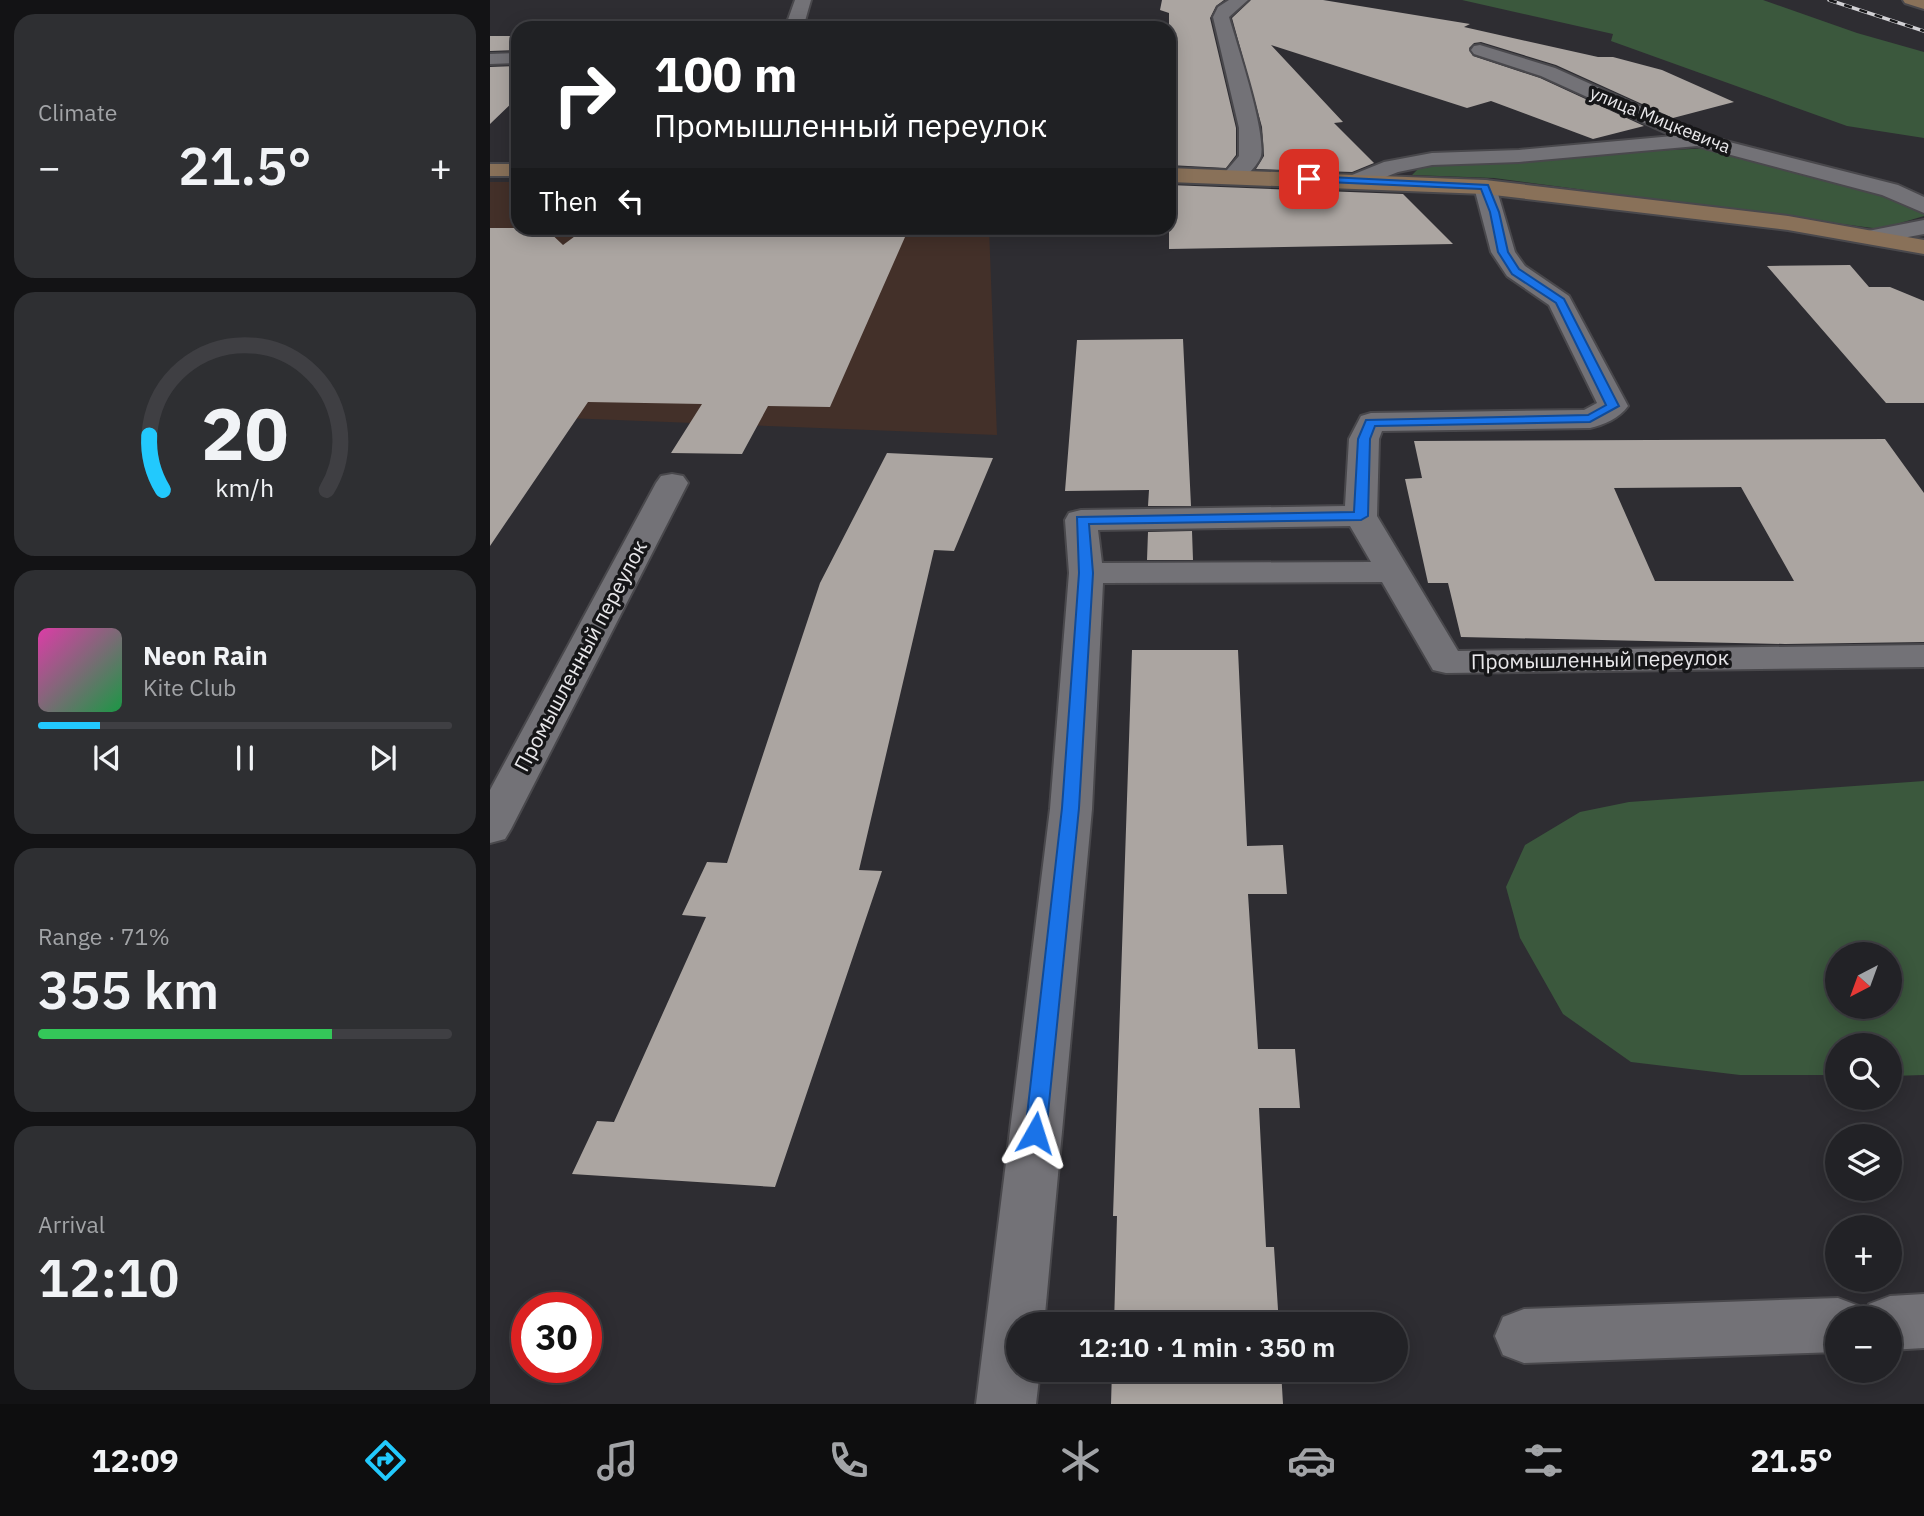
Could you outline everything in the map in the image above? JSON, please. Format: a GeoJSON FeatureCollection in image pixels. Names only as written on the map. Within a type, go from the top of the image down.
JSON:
{"type":"FeatureCollection","features":[{"type":"Feature","properties":{"kind":"street"},"geometry":{"type":"LineString","coordinates":[[796,21],[803,0]]}},
{"type":"Feature","properties":{"kind":"street"},"geometry":{"type":"LineString","coordinates":[[1232,177],[1250,156],[1249,128],[1221,17],[1224,11],[1240,0]]}},
{"type":"Feature","properties":{"kind":"street"},"geometry":{"type":"LineString","coordinates":[[1910,0],[1924,5]]}},
{"type":"Feature","properties":{"kind":"street","name":"улица Мицкевича"},"geometry":{"type":"LineString","coordinates":[[1480,50],[1548,72],[1699,140],[1890,190],[1924,206]]}},
{"type":"Feature","properties":{"kind":"street"},"geometry":{"type":"LineString","coordinates":[[490,59],[511,58]]}},
{"type":"Feature","properties":{"kind":"street"},"geometry":{"type":"LineString","coordinates":[[1360,180],[1392,167],[1432,159],[1557,153],[1699,140]]}},
{"type":"Feature","properties":{"kind":"street"},"geometry":{"type":"LineString","coordinates":[[490,170],[511,170]]}},
{"type":"Feature","properties":{"kind":"street"},"geometry":{"type":"LineString","coordinates":[[1176,175],[1360,180],[1485,187],[1788,223],[1876,236],[1924,247]]}},
{"type":"Feature","properties":{"kind":"street"},"geometry":{"type":"LineString","coordinates":[[1006,1404],[1071,808],[1086,573],[1082,520],[1361,516],[1364,439],[1371,422],[1590,419],[1613,406],[1560,301],[1516,271],[1503,252],[1485,187]]}},
{"type":"Feature","properties":{"kind":"street"},"geometry":{"type":"LineString","coordinates":[[1876,236],[1924,227]]}},
{"type":"Feature","properties":{"kind":"street","name":"Промышленный переулок"},"geometry":{"type":"LineString","coordinates":[[490,829],[672,483]]}},
{"type":"Feature","properties":{"kind":"street","name":"Промышленный переулок"},"geometry":{"type":"LineString","coordinates":[[1361,516],[1446,662],[1924,656]]}},
{"type":"Feature","properties":{"kind":"street"},"geometry":{"type":"LineString","coordinates":[[1086,573],[1394,572]]}},
{"type":"Feature","properties":{"kind":"street"},"geometry":{"type":"LineString","coordinates":[[1902,1322],[1924,1321]]}},
{"type":"Feature","properties":{"kind":"street"},"geometry":{"type":"LineString","coordinates":[[1524,1336],[1825,1325]]}},
{"type":"Feature","properties":{"kind":"shaded area"},"geometry":{"type":"Polygon","coordinates":[[[490,182],[511,182],[511,235],[989,235],[997,435],[490,415],[490,182]]]}},
{"type":"Feature","properties":{"kind":"green space"},"geometry":{"type":"Polygon","coordinates":[[[1462,0],[1763,0],[1857,33],[1924,52],[1924,138],[1847,126],[1611,41],[1613,34],[1462,0]]]}},
{"type":"Feature","properties":{"kind":"green space"},"geometry":{"type":"Polygon","coordinates":[[[1712,148],[1891,192],[1924,210],[1924,216],[1880,229],[1494,178],[1412,175],[1419,168],[1442,161],[1712,148]]]}},
{"type":"Feature","properties":{"kind":"green space"},"geometry":{"type":"Polygon","coordinates":[[[1924,781],[1924,1075],[1902,1076],[1902,1033],[1825,1033],[1825,1075],[1740,1075],[1631,1062],[1563,1014],[1520,938],[1506,887],[1525,845],[1580,812],[1629,802],[1924,781]]]}},
{"type":"Feature","properties":{"kind":"building"},"geometry":{"type":"Polygon","coordinates":[[[1162,0],[1224,0],[1216,6],[1210,18],[1236,128],[1236,155],[1226,168],[1176,165],[1176,21],[1169,21],[1169,13],[1160,10],[1162,0]]]}},
{"type":"Feature","properties":{"kind":"building"},"geometry":{"type":"Polygon","coordinates":[[[1251,0],[1323,0],[1470,24],[1464,27],[1598,57],[1613,57],[1662,70],[1734,102],[1673,118],[1556,65],[1481,42],[1474,43],[1469,48],[1473,56],[1540,78],[1644,126],[1593,139],[1491,101],[1467,108],[1271,45],[1343,122],[1334,123],[1374,163],[1352,172],[1256,169],[1264,156],[1262,127],[1232,18],[1251,0]]]}},
{"type":"Feature","properties":{"kind":"building"},"geometry":{"type":"Polygon","coordinates":[[[490,36],[511,36],[511,50],[490,51],[490,36]]]}},
{"type":"Feature","properties":{"kind":"building"},"geometry":{"type":"Polygon","coordinates":[[[511,66],[511,104],[490,124],[490,67],[511,66]]]}},
{"type":"Feature","properties":{"kind":"building"},"geometry":{"type":"Polygon","coordinates":[[[1176,185],[1403,194],[1453,244],[1169,249],[1169,235],[1176,235],[1176,185]]]}},
{"type":"Feature","properties":{"kind":"building"},"geometry":{"type":"Polygon","coordinates":[[[490,228],[511,228],[511,235],[552,235],[563,245],[577,235],[906,235],[830,407],[768,406],[742,454],[671,453],[702,404],[588,402],[490,546],[490,228]]]}},
{"type":"Feature","properties":{"kind":"building"},"geometry":{"type":"Polygon","coordinates":[[[1850,265],[1869,287],[1890,287],[1924,301],[1924,403],[1886,403],[1767,266],[1850,265]]]}},
{"type":"Feature","properties":{"kind":"building"},"geometry":{"type":"Polygon","coordinates":[[[1183,339],[1191,506],[1148,506],[1149,490],[1065,491],[1077,340],[1183,339]]]}},
{"type":"Feature","properties":{"kind":"building"},"geometry":{"type":"Polygon","coordinates":[[[1885,439],[1924,493],[1924,642],[1785,644],[1461,637],[1448,583],[1428,583],[1405,479],[1422,478],[1414,441],[1885,439]],[[1741,487],[1614,488],[1655,581],[1794,581],[1741,487]]]}},
{"type":"Feature","properties":{"kind":"building"},"geometry":{"type":"Polygon","coordinates":[[[887,453],[993,458],[954,551],[934,550],[859,870],[882,871],[775,1187],[572,1174],[597,1121],[614,1122],[706,917],[682,915],[707,862],[727,863],[820,583],[887,453]]]}},
{"type":"Feature","properties":{"kind":"building"},"geometry":{"type":"Polygon","coordinates":[[[1192,531],[1193,560],[1147,560],[1148,532],[1192,531]]]}},
{"type":"Feature","properties":{"kind":"building"},"geometry":{"type":"Polygon","coordinates":[[[1132,650],[1238,650],[1247,846],[1283,845],[1287,894],[1248,894],[1258,1049],[1295,1049],[1300,1108],[1259,1108],[1266,1247],[1274,1247],[1278,1312],[1114,1312],[1117,1216],[1113,1216],[1132,650]]]}},
{"type":"Feature","properties":{"kind":"building"},"geometry":{"type":"Polygon","coordinates":[[[1112,1382],[1282,1382],[1283,1404],[1111,1404],[1112,1382]]]}},
{"type":"Feature","properties":{"kind":"railway"},"geometry":{"type":"LineString","coordinates":[[1829,0],[1924,31]]}},
{"type":"Feature","properties":{"kind":"route"},"geometry":{"type":"LineString","coordinates":[[1035,1133],[1071,808],[1086,573],[1082,520],[1361,516],[1364,439],[1371,422],[1590,419],[1613,406],[1560,301],[1516,271],[1503,252],[1485,187],[1309,179]]}}]}
